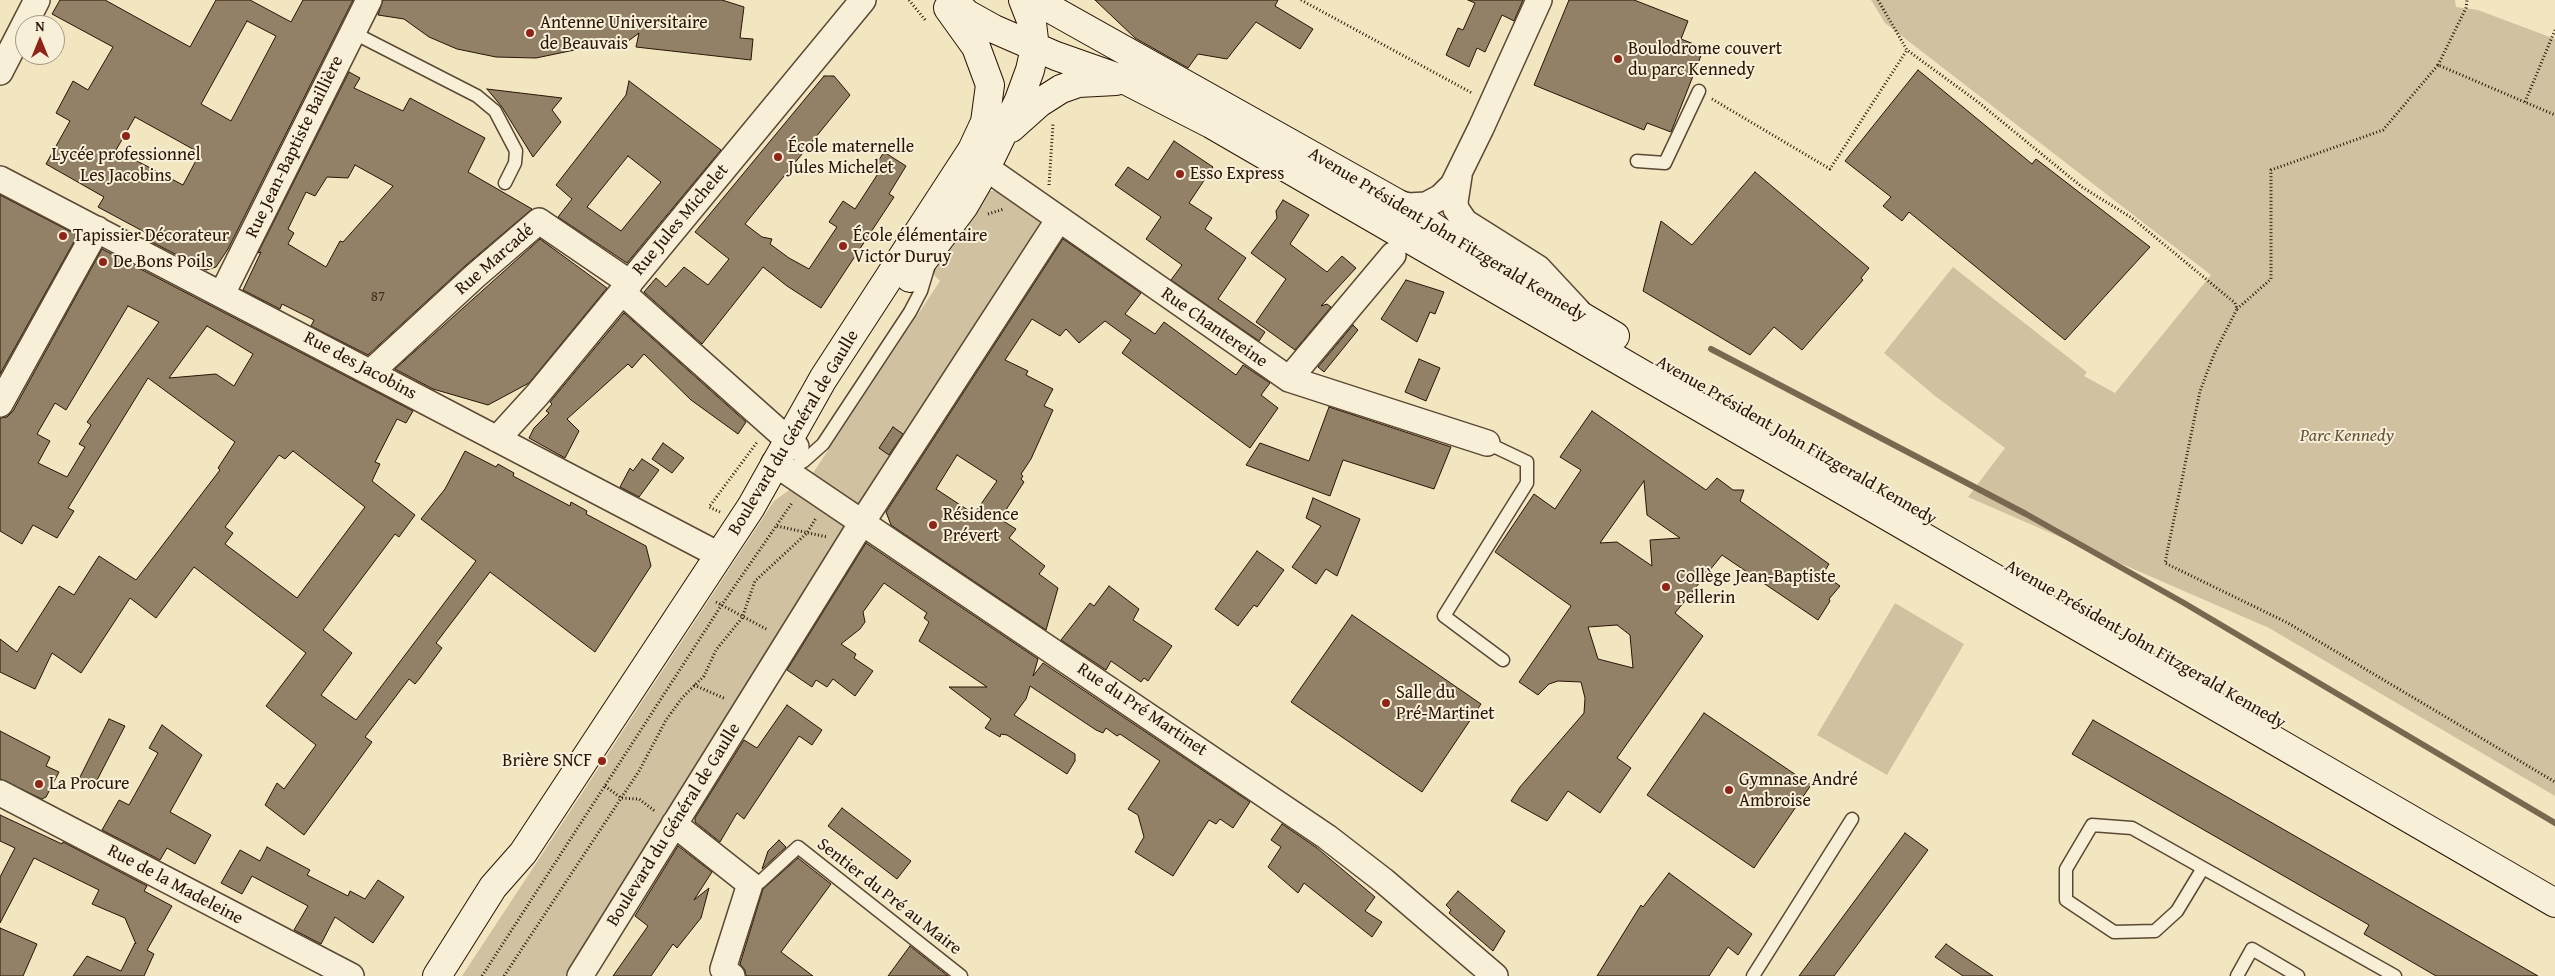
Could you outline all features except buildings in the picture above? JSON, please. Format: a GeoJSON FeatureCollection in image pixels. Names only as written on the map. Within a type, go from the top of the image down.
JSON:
{"type":"FeatureCollection","features":[{"type":"Feature","properties":{"kind":"main road","name":"Boulevard du Général de Gaulle"},"geometry":{"type":"LineString","coordinates":[[456,976],[496,910],[523,854],[746,514],[782,448],[824,379],[977,162],[990,85],[976,47],[943,0]]}},
{"type":"Feature","properties":{"kind":"main road","name":"Avenue Président John Fitzgerald Kennedy"},"geometry":{"type":"LineString","coordinates":[[952,0],[981,22],[1035,48],[1127,81],[1268,157],[2555,903]]}},
{"type":"Feature","properties":{"kind":"main road"},"geometry":{"type":"LineString","coordinates":[[1002,136],[1026,84],[1035,48],[1032,23],[1023,0]]}},
{"type":"Feature","properties":{"kind":"main road","name":"Avenue Président John Fitzgerald Kennedy"},"geometry":{"type":"LineString","coordinates":[[1035,0],[1395,202],[1451,239],[1585,319],[2555,885]]}},
{"type":"Feature","properties":{"kind":"main road"},"geometry":{"type":"LineString","coordinates":[[782,448],[957,215],[977,162],[1002,136],[1039,103],[1062,89],[1091,82],[1127,81]]}},
{"type":"Feature","properties":{"kind":"main road","name":"Boulevard du Général de Gaulle"},"geometry":{"type":"LineString","coordinates":[[437,976],[493,887],[523,854]]}},
{"type":"Feature","properties":{"kind":"street"},"geometry":{"type":"LineString","coordinates":[[0,72],[37,0]]}},
{"type":"Feature","properties":{"kind":"street","name":"Rue Jean-Baptiste Baillière"},"geometry":{"type":"LineString","coordinates":[[222,294],[369,0]]}},
{"type":"Feature","properties":{"kind":"street","name":"Rue Jules Michelet"},"geometry":{"type":"LineString","coordinates":[[497,439],[626,287],[863,0]]}},
{"type":"Feature","properties":{"kind":"street"},"geometry":{"type":"LineString","coordinates":[[1395,202],[1418,206],[1436,201],[1444,195],[1459,176],[1539,0]]}},
{"type":"Feature","properties":{"kind":"street","name":"Rue Chantereine"},"geometry":{"type":"LineString","coordinates":[[977,162],[1288,379],[1487,443]]}},
{"type":"Feature","properties":{"kind":"street"},"geometry":{"type":"LineString","coordinates":[[1459,176],[1455,202],[1456,209],[1465,222],[1538,268],[1585,319]]}},
{"type":"Feature","properties":{"kind":"street","name":"Rue des Jacobins"},"geometry":{"type":"LineString","coordinates":[[0,179],[719,555]]}},
{"type":"Feature","properties":{"kind":"street","name":"Boulevard du Général de Gaulle"},"geometry":{"type":"LineString","coordinates":[[580,976],[1053,215]]}},
{"type":"Feature","properties":{"kind":"street","name":"Rue Marcadé"},"geometry":{"type":"LineString","coordinates":[[371,372],[475,276],[539,222],[626,287],[782,448]]}},
{"type":"Feature","properties":{"kind":"street"},"geometry":{"type":"LineString","coordinates":[[0,404],[96,229]]}},
{"type":"Feature","properties":{"kind":"street"},"geometry":{"type":"LineString","coordinates":[[1288,379],[1394,255]]}},
{"type":"Feature","properties":{"kind":"street","name":"Rue du Pré Martinet"},"geometry":{"type":"LineString","coordinates":[[782,448],[863,522],[1327,837],[1384,881],[1495,976]]}},
{"type":"Feature","properties":{"kind":"street","name":"Rue de la Madeleine"},"geometry":{"type":"LineString","coordinates":[[0,793],[350,976]]}},
{"type":"Feature","properties":{"kind":"street"},"geometry":{"type":"LineString","coordinates":[[674,824],[750,884],[723,969],[732,976]]}},
{"type":"Feature","properties":{"kind":"lane"},"geometry":{"type":"LineString","coordinates":[[352,32],[477,96],[495,111],[516,151],[515,163],[505,184]]}},
{"type":"Feature","properties":{"kind":"lane"},"geometry":{"type":"LineString","coordinates":[[1637,160],[1665,163],[1699,91]]}},
{"type":"Feature","properties":{"kind":"lane"},"geometry":{"type":"LineString","coordinates":[[1487,443],[1527,462],[1526,483],[1444,616],[1503,660]]}},
{"type":"Feature","properties":{"kind":"lane"},"geometry":{"type":"LineString","coordinates":[[1753,976],[1852,819]]}},
{"type":"Feature","properties":{"kind":"lane"},"geometry":{"type":"LineString","coordinates":[[2203,868],[2178,911],[2156,931],[2114,932],[2066,900],[2066,869],[2092,825],[2132,828],[2395,976]]}},
{"type":"Feature","properties":{"kind":"lane","name":"Sentier du Pré au Maire"},"geometry":{"type":"LineString","coordinates":[[750,884],[760,882],[798,847],[960,976]]}},
{"type":"Feature","properties":{"kind":"lane"},"geometry":{"type":"LineString","coordinates":[[2237,976],[2252,949],[2298,976]]}},
{"type":"Feature","properties":{"kind":"path"},"geometry":{"type":"LineString","coordinates":[[909,0],[932,29]]}},
{"type":"Feature","properties":{"kind":"path"},"geometry":{"type":"LineString","coordinates":[[1301,0],[1492,104]]}},
{"type":"Feature","properties":{"kind":"path"},"geometry":{"type":"LineString","coordinates":[[1878,0],[1907,50],[1978,102],[2082,187],[2132,218],[2235,303],[2237,309]]}},
{"type":"Feature","properties":{"kind":"path"},"geometry":{"type":"LineString","coordinates":[[2467,0],[2466,8],[2438,65],[2382,130],[2271,170],[2271,279],[2237,309],[2212,358],[2200,391],[2165,563],[2288,623],[2555,782]]}},
{"type":"Feature","properties":{"kind":"path"},"geometry":{"type":"LineString","coordinates":[[2525,102],[2555,30]]}},
{"type":"Feature","properties":{"kind":"path"},"geometry":{"type":"LineString","coordinates":[[1699,91],[1830,169],[1907,50]]}},
{"type":"Feature","properties":{"kind":"path"},"geometry":{"type":"LineString","coordinates":[[2438,65],[2555,115]]}},
{"type":"Feature","properties":{"kind":"path"},"geometry":{"type":"LineString","coordinates":[[1053,215],[1054,115]]}},
{"type":"Feature","properties":{"kind":"path"},"geometry":{"type":"LineString","coordinates":[[771,534],[746,514],[709,507],[782,448]]}},
{"type":"Feature","properties":{"kind":"path"},"geometry":{"type":"LineString","coordinates":[[504,976],[640,771],[666,720],[694,685],[704,676],[716,650],[742,618],[748,608],[749,595],[755,581],[807,533],[820,512]]}},
{"type":"Feature","properties":{"kind":"path"},"geometry":{"type":"LineString","coordinates":[[777,526],[850,543]]}},
{"type":"Feature","properties":{"kind":"path"},"geometry":{"type":"LineString","coordinates":[[482,976],[721,606],[742,618],[790,639]]}},
{"type":"Feature","properties":{"kind":"path"},"geometry":{"type":"LineString","coordinates":[[694,685],[746,709]]}},
{"type":"Feature","properties":{"kind":"path"},"geometry":{"type":"LineString","coordinates":[[605,786],[621,798],[638,799],[674,824]]}},
{"type":"Feature","properties":{"kind":"green space","name":"Parc Kennedy"},"geometry":{"type":"Polygon","coordinates":[[[1871,0],[2455,0],[2456,7],[2478,10],[2555,39],[2555,796],[2269,628],[1968,497],[2005,448],[1935,396],[1884,353],[1953,267],[2087,372],[2084,376],[2115,393],[2211,275],[1885,23],[1871,0]]]}},
{"type":"Feature","properties":{"kind":"green space"},"geometry":{"type":"Polygon","coordinates":[[[990,191],[1005,191],[1045,220],[570,976],[462,976],[774,501],[813,473],[940,281],[932,273],[981,195],[990,191]]]}},
{"type":"Feature","properties":{"kind":"green space"},"geometry":{"type":"Polygon","coordinates":[[[1895,603],[1964,644],[1887,775],[1817,735],[1895,603]]]}},
{"type":"Feature","properties":{"kind":"waterway"},"geometry":{"type":"LineString","coordinates":[[1711,349],[2026,514],[2184,603],[2555,823]]}},
{"type":"Feature","properties":{"kind":"place","name":"Antenne Universitaire de Beauvais"},"geometry":{"type":"Point","coordinates":[530,33]}},
{"type":"Feature","properties":{"kind":"place","name":"Boulodrome couvert du parc Kennedy"},"geometry":{"type":"Point","coordinates":[1618,59]}},
{"type":"Feature","properties":{"kind":"place","name":"Lycée professionnel Les Jacobins"},"geometry":{"type":"Point","coordinates":[126,136]}},
{"type":"Feature","properties":{"kind":"place","name":"École maternelle Jules Michelet"},"geometry":{"type":"Point","coordinates":[778,157]}},
{"type":"Feature","properties":{"kind":"place","name":"Esso Express"},"geometry":{"type":"Point","coordinates":[1180,174]}},
{"type":"Feature","properties":{"kind":"place","name":"Tapissier Décorateur"},"geometry":{"type":"Point","coordinates":[63,236]}},
{"type":"Feature","properties":{"kind":"place","name":"École élémentaire Victor Duruy"},"geometry":{"type":"Point","coordinates":[843,246]}},
{"type":"Feature","properties":{"kind":"place","name":"De Bons Poils"},"geometry":{"type":"Point","coordinates":[103,262]}},
{"type":"Feature","properties":{"kind":"place","name":"Résidence Prévert"},"geometry":{"type":"Point","coordinates":[933,525]}},
{"type":"Feature","properties":{"kind":"place","name":"Collège Jean-Baptiste Pellerin"},"geometry":{"type":"Point","coordinates":[1666,587]}},
{"type":"Feature","properties":{"kind":"place","name":"Salle du Pré-Martinet"},"geometry":{"type":"Point","coordinates":[1386,703]}},
{"type":"Feature","properties":{"kind":"place","name":"Brière SNCF"},"geometry":{"type":"Point","coordinates":[602,761]}},
{"type":"Feature","properties":{"kind":"place","name":"La Procure"},"geometry":{"type":"Point","coordinates":[39,784]}},
{"type":"Feature","properties":{"kind":"place","name":"Gymnase André Ambroise"},"geometry":{"type":"Point","coordinates":[1729,790]}}]}
